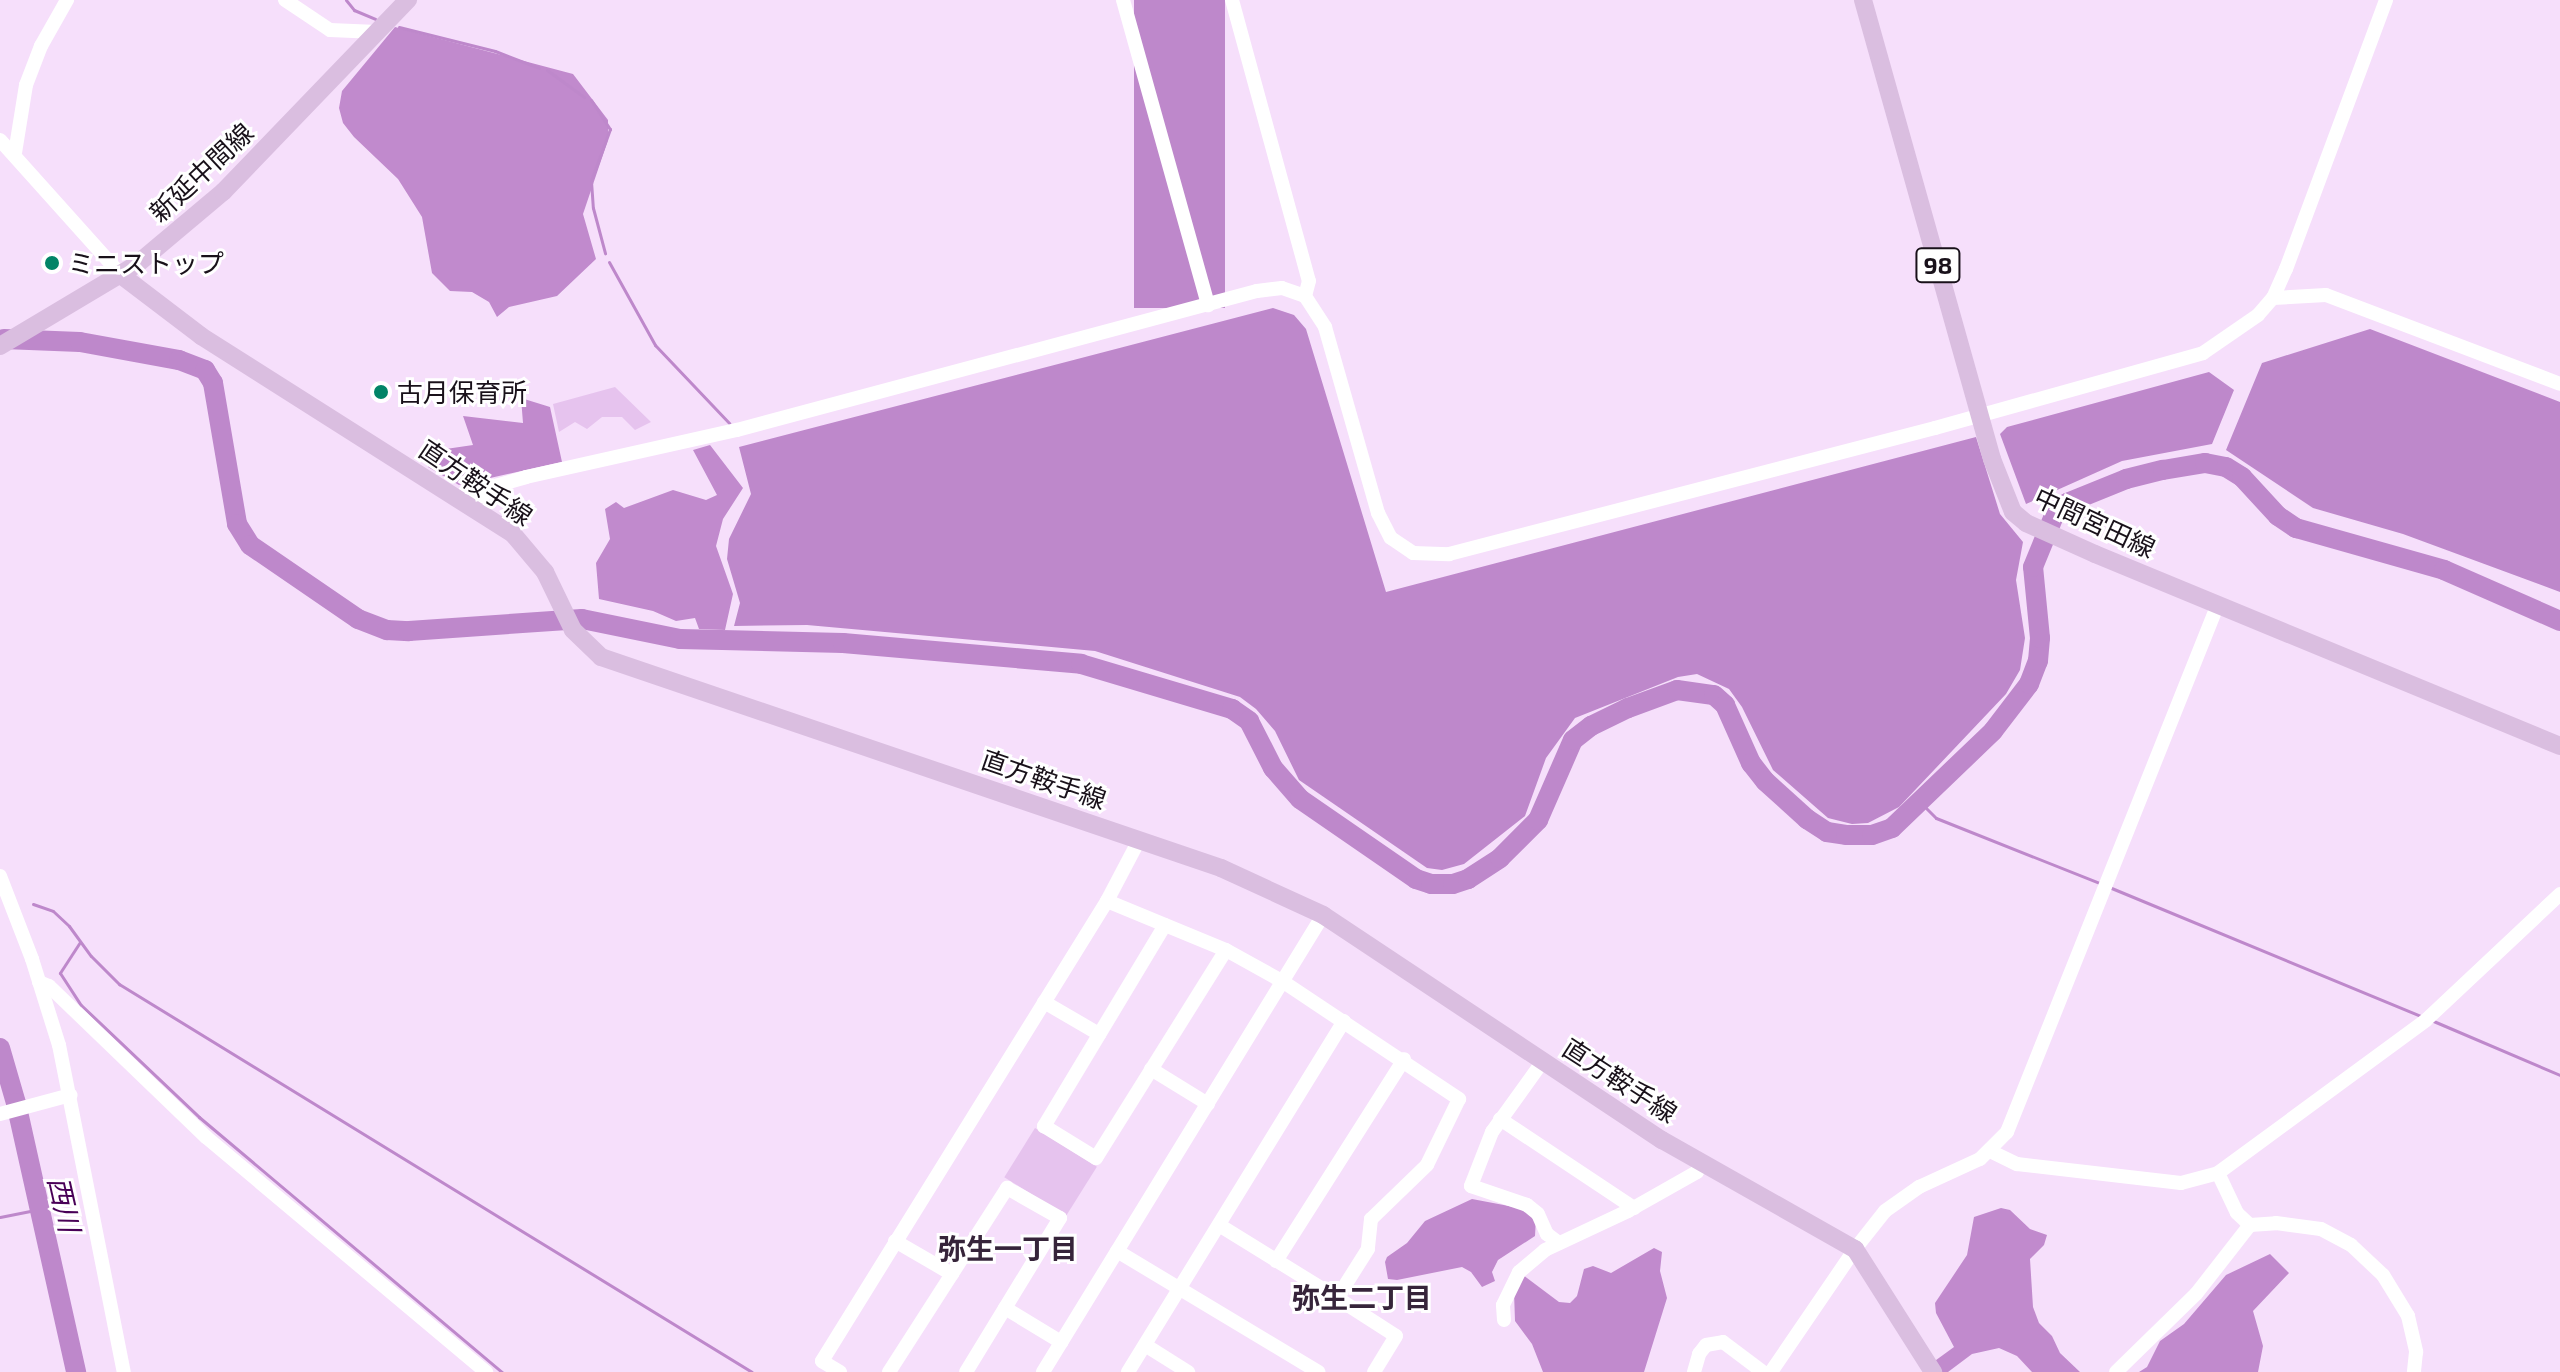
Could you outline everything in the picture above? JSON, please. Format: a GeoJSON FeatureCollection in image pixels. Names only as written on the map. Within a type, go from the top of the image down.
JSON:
{"type":"FeatureCollection","features":[{"type":"Feature","properties":{"kind":"main road","name":"新延中間線"},"geometry":{"type":"LineString","coordinates":[[0,346],[121,275],[223,192],[408,0]]}},
{"type":"Feature","properties":{"kind":"main road","name":"中間宮田線"},"geometry":{"type":"LineString","coordinates":[[1863,0],[1979,415],[2003,493],[2013,512],[2026,523],[2095,554],[2560,746]]}},
{"type":"Feature","properties":{"kind":"main road","name":"直方鞍手線"},"geometry":{"type":"LineString","coordinates":[[121,275],[201,336],[513,534],[534,555],[573,630],[601,657],[1221,868],[1323,915],[1662,1140],[1855,1249],[1933,1372]]}},
{"type":"Feature","properties":{"kind":"street"},"geometry":{"type":"LineString","coordinates":[[15,153],[26,85],[41,46],[67,0]]}},
{"type":"Feature","properties":{"kind":"street"},"geometry":{"type":"LineString","coordinates":[[285,0],[330,30],[377,32]]}},
{"type":"Feature","properties":{"kind":"street"},"geometry":{"type":"LineString","coordinates":[[1123,0],[1208,305]]}},
{"type":"Feature","properties":{"kind":"street"},"geometry":{"type":"LineString","coordinates":[[1232,0],[1309,281],[1305,296]]}},
{"type":"Feature","properties":{"kind":"street"},"geometry":{"type":"LineString","coordinates":[[469,504],[495,486],[526,477],[737,430],[1282,288],[1305,296],[1325,327],[1378,513],[1391,538],[1404,549],[1425,555],[1449,554],[1979,415],[2203,353],[2258,315],[2273,298],[2386,0]]}},
{"type":"Feature","properties":{"kind":"street"},"geometry":{"type":"LineString","coordinates":[[0,140],[15,153],[121,275]]}},
{"type":"Feature","properties":{"kind":"street"},"geometry":{"type":"LineString","coordinates":[[2273,298],[2326,295],[2560,384]]}},
{"type":"Feature","properties":{"kind":"street"},"geometry":{"type":"LineString","coordinates":[[1771,1372],[1855,1249],[1901,1198],[1990,1151],[2007,1132],[2218,604]]}},
{"type":"Feature","properties":{"kind":"street"},"geometry":{"type":"LineString","coordinates":[[840,1372],[822,1361],[1107,901],[1139,840]]}},
{"type":"Feature","properties":{"kind":"street"},"geometry":{"type":"LineString","coordinates":[[0,876],[39,982],[68,1095],[124,1372]]}},
{"type":"Feature","properties":{"kind":"street"},"geometry":{"type":"LineString","coordinates":[[1990,1151],[2027,1166],[2181,1183],[2218,1173],[2429,1018],[2560,894]]}},
{"type":"Feature","properties":{"kind":"street"},"geometry":{"type":"LineString","coordinates":[[1107,901],[1226,950],[1282,981],[1404,1059],[1459,1099],[1427,1165],[1371,1219],[1368,1249],[1337,1298]]}},
{"type":"Feature","properties":{"kind":"street"},"geometry":{"type":"LineString","coordinates":[[1043,1372],[1323,915]]}},
{"type":"Feature","properties":{"kind":"street"},"geometry":{"type":"LineString","coordinates":[[1165,925],[1044,1126],[1096,1158],[1226,950]]}},
{"type":"Feature","properties":{"kind":"street"},"geometry":{"type":"LineString","coordinates":[[39,982],[49,986],[206,1137],[486,1372]]}},
{"type":"Feature","properties":{"kind":"street"},"geometry":{"type":"LineString","coordinates":[[1044,1002],[1099,1034]]}},
{"type":"Feature","properties":{"kind":"street"},"geometry":{"type":"LineString","coordinates":[[1128,1372],[1344,1021]]}},
{"type":"Feature","properties":{"kind":"street"},"geometry":{"type":"LineString","coordinates":[[1276,1261],[1404,1059]]}},
{"type":"Feature","properties":{"kind":"street"},"geometry":{"type":"LineString","coordinates":[[1543,1061],[1500,1119],[1477,1163],[1471,1186],[1527,1205],[1538,1214],[1547,1234],[1559,1243]]}},
{"type":"Feature","properties":{"kind":"street"},"geometry":{"type":"LineString","coordinates":[[1151,1069],[1208,1104]]}},
{"type":"Feature","properties":{"kind":"street"},"geometry":{"type":"LineString","coordinates":[[0,1114],[68,1095]]}},
{"type":"Feature","properties":{"kind":"street"},"geometry":{"type":"LineString","coordinates":[[1500,1119],[1634,1208]]}},
{"type":"Feature","properties":{"kind":"street"},"geometry":{"type":"LineString","coordinates":[[1504,1320],[1503,1305],[1519,1272],[1545,1250],[1634,1208],[1697,1172],[1701,1161]]}},
{"type":"Feature","properties":{"kind":"street"},"geometry":{"type":"LineString","coordinates":[[2218,1173],[2237,1213],[2250,1225],[2296,1224],[2321,1229],[2351,1245],[2383,1275],[2408,1316],[2416,1352],[2414,1372]]}},
{"type":"Feature","properties":{"kind":"street"},"geometry":{"type":"LineString","coordinates":[[889,1372],[1007,1188],[1060,1218],[966,1372]]}},
{"type":"Feature","properties":{"kind":"street"},"geometry":{"type":"LineString","coordinates":[[1219,1225],[1396,1336],[1374,1372]]}},
{"type":"Feature","properties":{"kind":"street"},"geometry":{"type":"LineString","coordinates":[[2116,1372],[2196,1294],[2250,1225]]}},
{"type":"Feature","properties":{"kind":"street"},"geometry":{"type":"LineString","coordinates":[[895,1241],[952,1274]]}},
{"type":"Feature","properties":{"kind":"street"},"geometry":{"type":"LineString","coordinates":[[1117,1251],[1318,1372]]}},
{"type":"Feature","properties":{"kind":"street"},"geometry":{"type":"LineString","coordinates":[[1005,1308],[1061,1342]]}},
{"type":"Feature","properties":{"kind":"street"},"geometry":{"type":"LineString","coordinates":[[1694,1372],[1706,1345],[1723,1342],[1763,1372]]}},
{"type":"Feature","properties":{"kind":"street"},"geometry":{"type":"LineString","coordinates":[[1145,1345],[1188,1372]]}},
{"type":"Feature","properties":{"kind":"shaded area"},"geometry":{"type":"Polygon","coordinates":[[[1134,0],[1225,0],[1225,308],[1134,308],[1134,0]]]}},
{"type":"Feature","properties":{"kind":"shaded area"},"geometry":{"type":"Polygon","coordinates":[[[395,27],[573,74],[608,120],[608,140],[583,214],[596,259],[557,296],[509,307],[497,317],[489,302],[472,292],[450,291],[432,273],[422,217],[398,179],[343,123],[339,108],[342,91],[395,27]]]}},
{"type":"Feature","properties":{"kind":"shaded area"},"geometry":{"type":"Polygon","coordinates":[[[1273,308],[1294,315],[1306,329],[1386,592],[1976,437],[2000,514],[2023,542],[2016,580],[2025,638],[2020,670],[2006,694],[1899,807],[1868,823],[1852,824],[1828,818],[1773,770],[1742,707],[1729,689],[1697,674],[1678,677],[1575,718],[1546,758],[1525,816],[1464,864],[1442,870],[1427,868],[1299,780],[1275,731],[1256,709],[1240,697],[1095,651],[807,625],[734,626],[740,603],[727,559],[729,539],[751,494],[739,447],[1273,308]]]}},
{"type":"Feature","properties":{"kind":"shaded area"},"geometry":{"type":"Polygon","coordinates":[[[2370,329],[2560,402],[2560,592],[2403,534],[2313,508],[2226,450],[2262,363],[2370,329]]]}},
{"type":"Feature","properties":{"kind":"shaded area"},"geometry":{"type":"Polygon","coordinates":[[[2209,372],[2234,390],[2212,444],[2122,461],[2026,504],[2000,434],[2007,427],[2209,372]]]}},
{"type":"Feature","properties":{"kind":"shaded area"},"geometry":{"type":"Polygon","coordinates":[[[615,387],[651,422],[635,430],[622,417],[602,417],[587,429],[575,422],[559,432],[553,404],[615,387]]]}},
{"type":"Feature","properties":{"kind":"shaded area"},"geometry":{"type":"Polygon","coordinates":[[[521,398],[550,407],[562,462],[459,485],[428,467],[439,450],[473,445],[463,416],[523,423],[521,398]]]}},
{"type":"Feature","properties":{"kind":"shaded area"},"geometry":{"type":"Polygon","coordinates":[[[710,445],[743,488],[723,519],[716,546],[733,594],[725,630],[699,629],[695,618],[676,621],[653,611],[599,599],[596,563],[610,539],[605,509],[616,502],[624,508],[673,490],[706,500],[717,495],[693,450],[710,445]]]}},
{"type":"Feature","properties":{"kind":"shaded area"},"geometry":{"type":"Polygon","coordinates":[[[1035,1128],[1097,1167],[1066,1216],[1004,1177],[1035,1128]]]}},
{"type":"Feature","properties":{"kind":"shaded area"},"geometry":{"type":"Polygon","coordinates":[[[1472,1199],[1530,1210],[1536,1218],[1535,1236],[1498,1260],[1492,1272],[1495,1281],[1482,1287],[1471,1272],[1462,1267],[1397,1280],[1388,1279],[1387,1257],[1407,1243],[1425,1221],[1472,1199]]]}},
{"type":"Feature","properties":{"kind":"shaded area"},"geometry":{"type":"Polygon","coordinates":[[[2001,1208],[2010,1210],[2030,1229],[2047,1235],[2044,1245],[2030,1259],[2033,1307],[2039,1323],[2052,1336],[2060,1353],[2080,1372],[2032,1372],[2017,1356],[1999,1348],[1972,1354],[1948,1372],[1939,1372],[1932,1363],[1954,1347],[1936,1313],[1935,1303],[1967,1255],[1974,1217],[2001,1208]]]}},
{"type":"Feature","properties":{"kind":"shaded area"},"geometry":{"type":"Polygon","coordinates":[[[1654,1248],[1662,1252],[1660,1271],[1667,1298],[1644,1372],[1543,1372],[1532,1344],[1515,1321],[1514,1292],[1523,1275],[1559,1302],[1570,1303],[1577,1296],[1584,1269],[1593,1266],[1611,1273],[1654,1248]]]}},
{"type":"Feature","properties":{"kind":"shaded area"},"geometry":{"type":"Polygon","coordinates":[[[2270,1254],[2289,1273],[2253,1311],[2263,1346],[2258,1372],[2139,1372],[2147,1367],[2160,1341],[2184,1324],[2226,1275],[2270,1254]]]}},
{"type":"Feature","properties":{"kind":"waterway"},"geometry":{"type":"LineString","coordinates":[[346,0],[354,10],[375,19]]}},
{"type":"Feature","properties":{"kind":"waterway"},"geometry":{"type":"LineString","coordinates":[[399,27],[495,51],[539,68]]}},
{"type":"Feature","properties":{"kind":"waterway"},"geometry":{"type":"LineString","coordinates":[[547,70],[584,97]]}},
{"type":"Feature","properties":{"kind":"waterway"},"geometry":{"type":"LineString","coordinates":[[591,100],[610,129],[591,181],[593,208],[605,253]]}},
{"type":"Feature","properties":{"kind":"waterway"},"geometry":{"type":"LineString","coordinates":[[609,262],[655,345],[729,423]]}},
{"type":"Feature","properties":{"kind":"waterway"},"geometry":{"type":"LineString","coordinates":[[4,339],[80,342],[179,360],[205,370],[213,383],[237,524],[250,545],[358,619],[387,630],[409,631],[582,619],[680,639],[843,643],[1081,664],[1232,709],[1249,721],[1273,768],[1300,799],[1416,879],[1431,884],[1453,884],[1468,879],[1500,858],[1538,820],[1573,740],[1591,726],[1628,708],[1677,690],[1714,695],[1725,705],[1751,763],[1765,781],[1807,819],[1827,832],[1872,835],[1892,828],[1993,731],[2029,684],[2038,661],[2040,638],[2033,567],[2056,511],[2067,503],[2126,479],[2163,470],[2205,463],[2226,467],[2242,477],[2278,516],[2296,528],[2444,570],[2560,621]]}},
{"type":"Feature","properties":{"kind":"waterway"},"geometry":{"type":"LineString","coordinates":[[1919,801],[1936,818],[2102,884]]}},
{"type":"Feature","properties":{"kind":"waterway"},"geometry":{"type":"LineString","coordinates":[[2109,887],[2420,1016]]}},
{"type":"Feature","properties":{"kind":"waterway"},"geometry":{"type":"LineString","coordinates":[[33,904],[53,911],[119,984],[752,1372]]}},
{"type":"Feature","properties":{"kind":"waterway"},"geometry":{"type":"LineString","coordinates":[[80,942],[60,973],[81,1005],[199,1117],[502,1372]]}},
{"type":"Feature","properties":{"kind":"waterway"},"geometry":{"type":"LineString","coordinates":[[2431,1020],[2560,1075]]}},
{"type":"Feature","properties":{"kind":"waterway","name":"西川"},"geometry":{"type":"LineString","coordinates":[[0,1048],[16,1103],[76,1372]]}},
{"type":"Feature","properties":{"kind":"waterway"},"geometry":{"type":"LineString","coordinates":[[0,1217],[40,1209]]}},
{"type":"Feature","properties":{"kind":"place","name":"ミニストップ"},"geometry":{"type":"Point","coordinates":[52,263]}},
{"type":"Feature","properties":{"kind":"place","name":"古月保育所"},"geometry":{"type":"Point","coordinates":[381,392]}},
{"type":"Feature","properties":{"kind":"district","name":"弥生一丁目"},"geometry":{"type":"Point","coordinates":[1008,1248]}},
{"type":"Feature","properties":{"kind":"district","name":"弥生二丁目"},"geometry":{"type":"Point","coordinates":[1362,1297]}}]}
